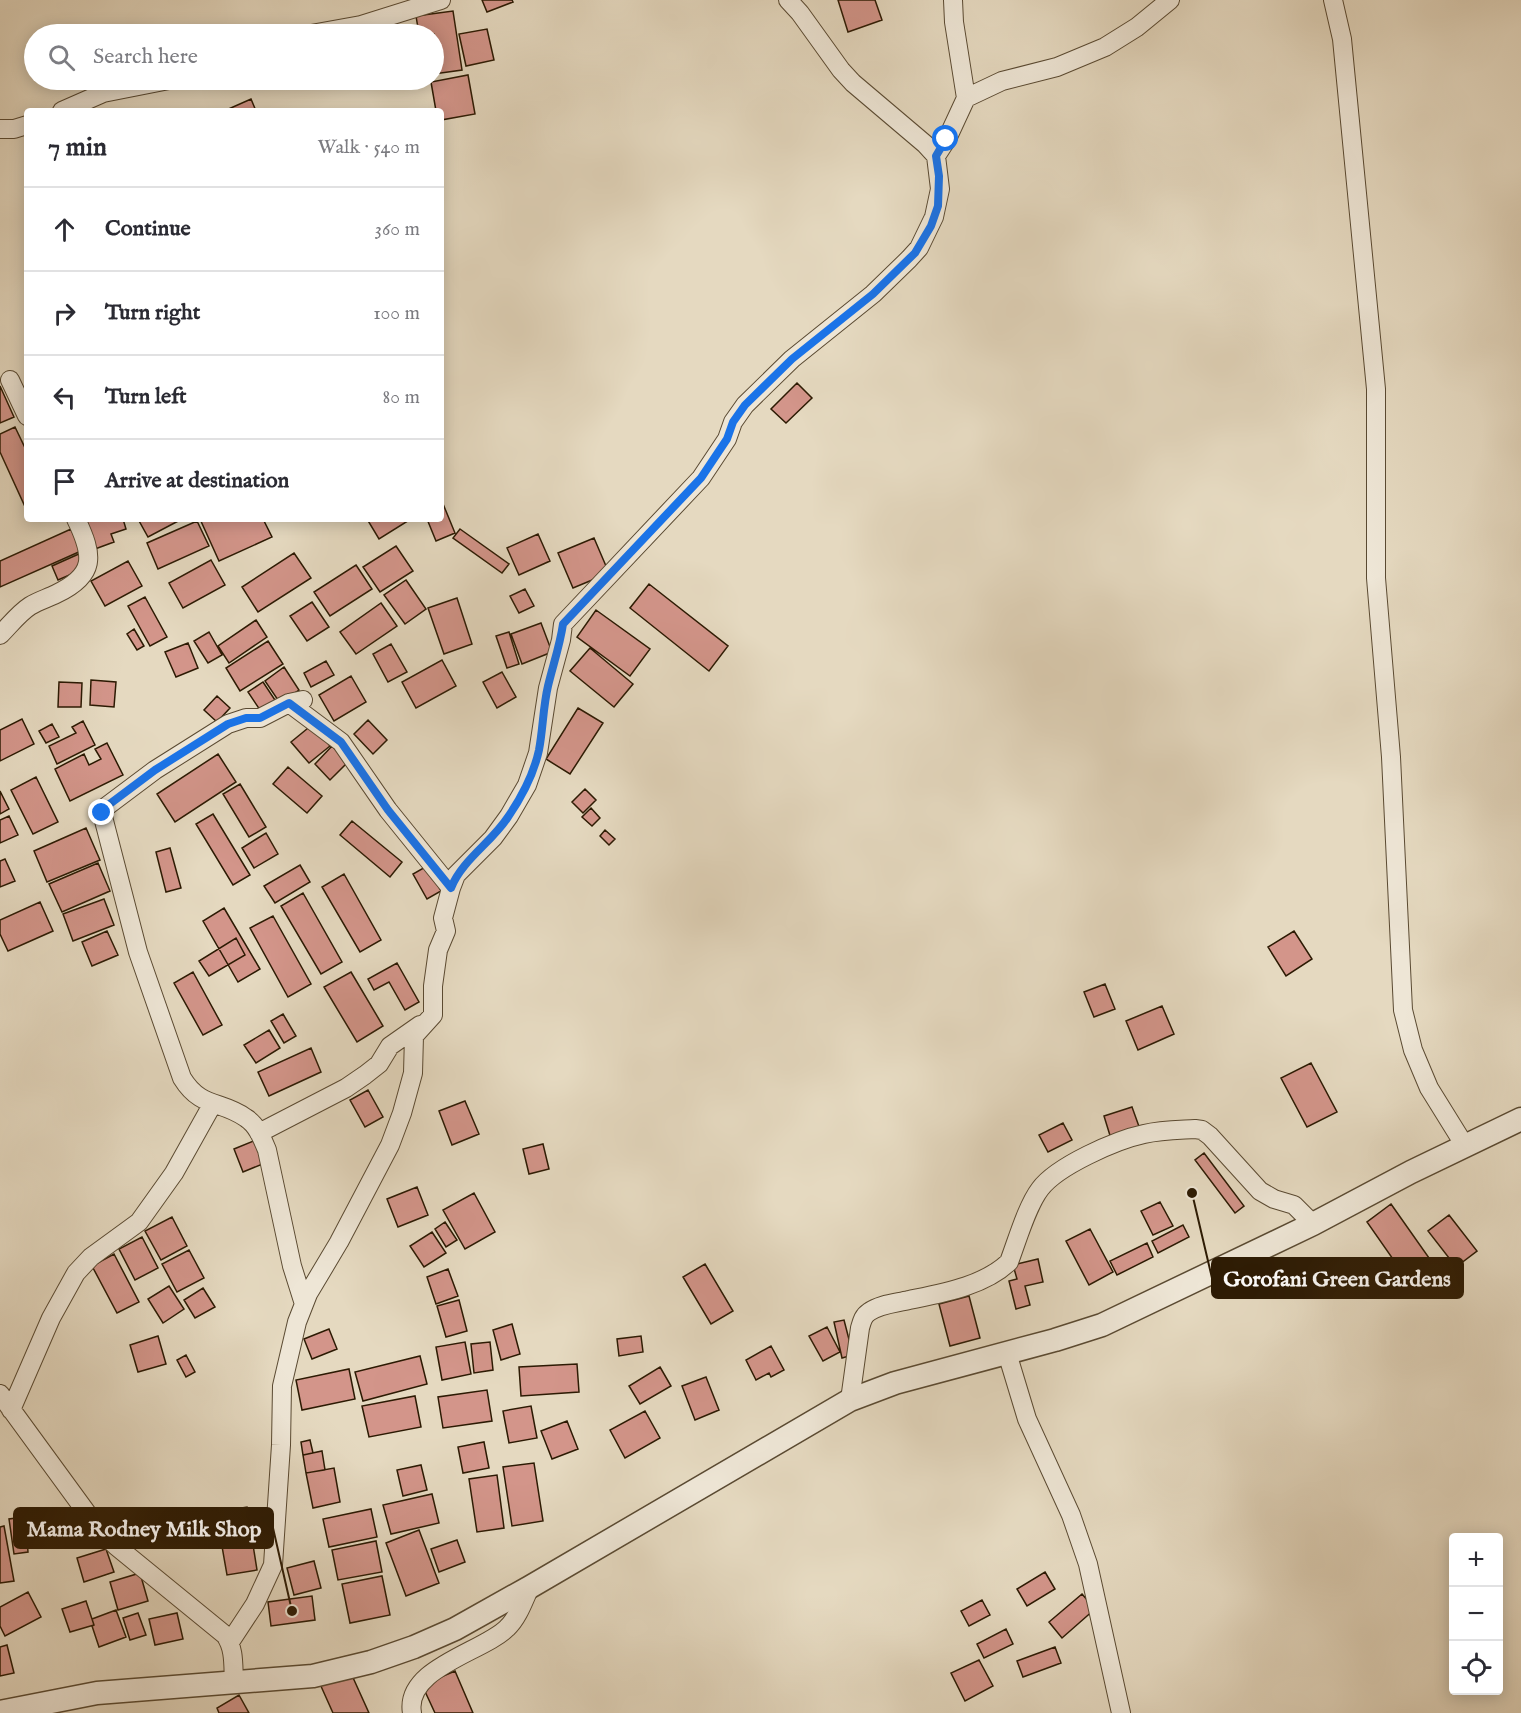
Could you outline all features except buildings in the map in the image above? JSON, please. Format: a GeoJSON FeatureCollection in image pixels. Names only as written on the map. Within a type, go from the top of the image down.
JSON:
{"type":"FeatureCollection","features":[{"type":"Feature","properties":{"kind":"street"},"geometry":{"type":"LineString","coordinates":[[363,24],[441,0]]}},
{"type":"Feature","properties":{"kind":"street"},"geometry":{"type":"LineString","coordinates":[[230,1642],[255,1604],[273,1565],[281,1445],[282,1386],[297,1322],[304,1304],[390,1145],[413,1073],[414,1036],[433,1015],[433,986],[438,950],[446,932],[443,918],[447,884],[493,838],[509,816],[526,785],[538,753],[548,688],[563,624],[701,478],[727,439],[733,422],[745,405],[792,359],[873,294],[915,253],[931,226],[938,206],[939,176],[936,156],[853,83],[788,0]]}},
{"type":"Feature","properties":{"kind":"street"},"geometry":{"type":"LineString","coordinates":[[936,156],[966,98],[954,22],[953,0]]}},
{"type":"Feature","properties":{"kind":"street"},"geometry":{"type":"LineString","coordinates":[[966,98],[1002,81],[1057,67],[1105,47],[1137,27],[1170,0]]}},
{"type":"Feature","properties":{"kind":"street"},"geometry":{"type":"LineString","coordinates":[[1334,0],[1342,39],[1376,389],[1376,578],[1391,757],[1403,1010],[1413,1050],[1429,1088],[1465,1146]]}},
{"type":"Feature","properties":{"kind":"street"},"geometry":{"type":"LineString","coordinates":[[69,108],[103,93],[118,90]]}},
{"type":"Feature","properties":{"kind":"street"},"geometry":{"type":"LineString","coordinates":[[0,129],[24,126]]}},
{"type":"Feature","properties":{"kind":"street"},"geometry":{"type":"LineString","coordinates":[[10,380],[24,410]]}},
{"type":"Feature","properties":{"kind":"street"},"geometry":{"type":"LineString","coordinates":[[0,635],[30,606],[77,583],[87,570],[90,560],[77,522]]}},
{"type":"Feature","properties":{"kind":"street"},"geometry":{"type":"LineString","coordinates":[[304,1304],[292,1266],[267,1150],[259,1132],[248,1119],[229,1108],[212,1105],[190,1090],[182,1078],[138,952],[102,813],[107,806],[155,770],[228,724],[246,718],[260,718],[296,701],[341,742],[388,810],[447,884]]}},
{"type":"Feature","properties":{"kind":"street"},"geometry":{"type":"LineString","coordinates":[[259,1132],[365,1076],[379,1064],[390,1046],[433,1015]]}},
{"type":"Feature","properties":{"kind":"street"},"geometry":{"type":"LineString","coordinates":[[11,1410],[51,1318],[76,1274],[91,1257],[139,1222],[174,1173],[212,1105]]}},
{"type":"Feature","properties":{"kind":"street"},"geometry":{"type":"LineString","coordinates":[[0,1712],[97,1693],[313,1676],[371,1662],[414,1647],[455,1629],[530,1587],[850,1400],[895,1383],[1102,1325],[1314,1224],[1372,1192],[1521,1119]]}},
{"type":"Feature","properties":{"kind":"street"},"geometry":{"type":"LineString","coordinates":[[850,1400],[863,1317],[872,1310],[891,1304],[938,1294],[969,1284],[1002,1268],[1009,1262],[1038,1192],[1048,1180],[1065,1168],[1122,1141],[1144,1134],[1202,1130],[1260,1191],[1274,1199],[1294,1205],[1314,1224]]}},
{"type":"Feature","properties":{"kind":"street"},"geometry":{"type":"LineString","coordinates":[[1007,1353],[1027,1419],[1071,1515],[1088,1564],[1121,1713]]}},
{"type":"Feature","properties":{"kind":"street"},"geometry":{"type":"LineString","coordinates":[[0,1394],[100,1531],[210,1621],[230,1642],[233,1652],[234,1683]]}},
{"type":"Feature","properties":{"kind":"street"},"geometry":{"type":"LineString","coordinates":[[412,1713],[411,1706],[418,1686],[432,1672],[509,1627],[530,1587]]}},
{"type":"Feature","properties":{"kind":"place","name":"Gorofani Green Gardens"},"geometry":{"type":"Point","coordinates":[1192,1193]}},
{"type":"Feature","properties":{"kind":"place","name":"Mama Rodney Milk Shop"},"geometry":{"type":"Point","coordinates":[292,1611]}},
{"type":"Feature","properties":{"kind":"route"},"geometry":{"type":"LineString","coordinates":[[102,813],[103,809],[155,770],[228,724],[246,718],[260,718],[289,703],[341,742],[388,810],[443,881],[451,888],[456,875],[493,838],[509,816],[526,785],[538,753],[548,688],[563,624],[701,478],[727,439],[733,422],[745,405],[792,359],[873,294],[919,248],[931,226],[938,206],[940,189],[936,156],[946,139]]}}]}
